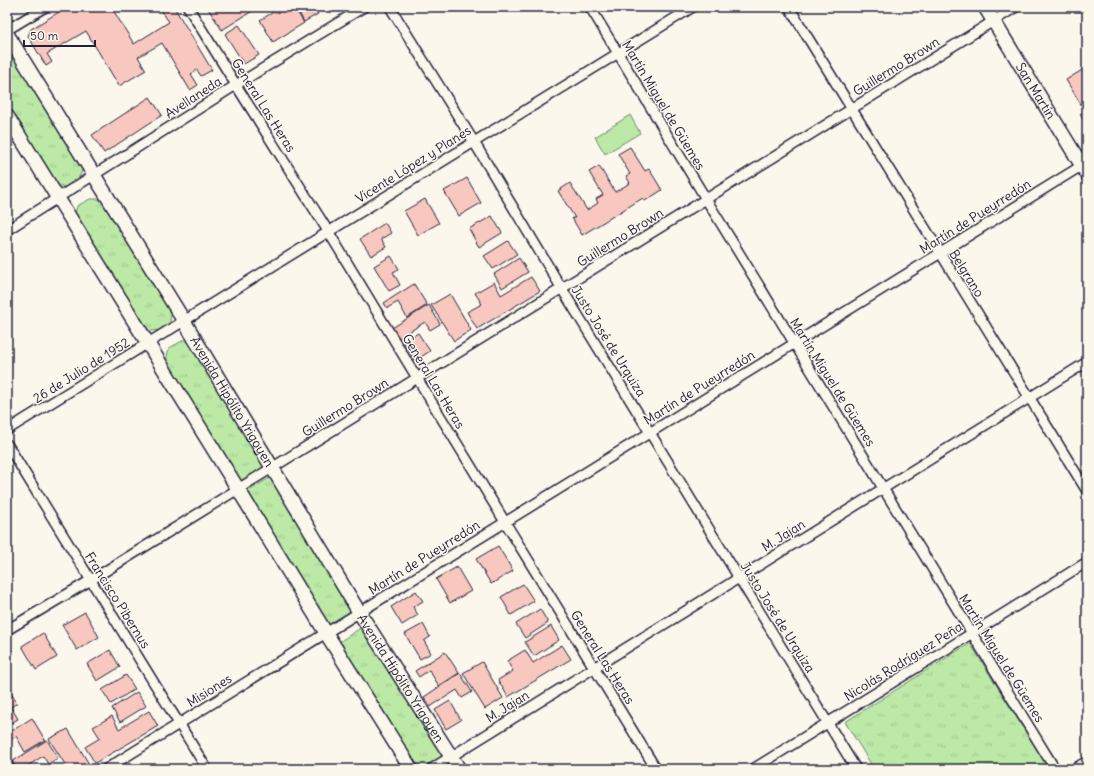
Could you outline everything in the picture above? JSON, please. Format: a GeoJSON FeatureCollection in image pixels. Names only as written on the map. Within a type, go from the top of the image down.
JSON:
{"type":"FeatureCollection","features":[{"type":"Feature","properties":{"kind":"main road","name":"San Martín"},"geometry":{"type":"LineString","coordinates":[[985,7],[1085,167]]}},
{"type":"Feature","properties":{"kind":"main road","name":"Avenida Hipólito Yrigoyen"},"geometry":{"type":"LineString","coordinates":[[7,34],[96,175],[360,612],[459,769]]}},
{"type":"Feature","properties":{"kind":"main road"},"geometry":{"type":"LineString","coordinates":[[7,116],[411,769]]}},
{"type":"Feature","properties":{"kind":"street"},"geometry":{"type":"LineString","coordinates":[[7,30],[45,7]]}},
{"type":"Feature","properties":{"kind":"street","name":"General Las Heras"},"geometry":{"type":"LineString","coordinates":[[188,7],[328,231],[656,769]]}},
{"type":"Feature","properties":{"kind":"street","name":"Avellaneda"},"geometry":{"type":"LineString","coordinates":[[7,230],[364,7]]}},
{"type":"Feature","properties":{"kind":"street","name":"Justo José de Urquiza"},"geometry":{"type":"LineString","coordinates":[[390,7],[474,142],[562,289],[856,769]]}},
{"type":"Feature","properties":{"kind":"street","name":"Martín Miguel de Güemes"},"geometry":{"type":"LineString","coordinates":[[590,7],[794,344],[1055,769]]}},
{"type":"Feature","properties":{"kind":"street","name":"Vicente López y Planes"},"geometry":{"type":"LineString","coordinates":[[147,344],[693,7]]}},
{"type":"Feature","properties":{"kind":"street","name":"Belgrano"},"geometry":{"type":"LineString","coordinates":[[789,7],[1087,491]]}},
{"type":"Feature","properties":{"kind":"street","name":"Guillermo Brown"},"geometry":{"type":"LineString","coordinates":[[7,630],[91,580],[1016,7]]}},
{"type":"Feature","properties":{"kind":"street","name":"Martín de Pueyrredón"},"geometry":{"type":"LineString","coordinates":[[326,633],[940,254],[1085,167]]}},
{"type":"Feature","properties":{"kind":"street","name":"26 de Julio de 1952"},"geometry":{"type":"LineString","coordinates":[[7,430],[147,344]]}},
{"type":"Feature","properties":{"kind":"street","name":"M. Jajan"},"geometry":{"type":"LineString","coordinates":[[431,769],[1087,362]]}},
{"type":"Feature","properties":{"kind":"street","name":"Francisco Pibernus"},"geometry":{"type":"LineString","coordinates":[[7,444],[207,769]]}},
{"type":"Feature","properties":{"kind":"street","name":"Nicolás Rodríguez Peña"},"geometry":{"type":"LineString","coordinates":[[753,769],[1087,562]]}},
{"type":"Feature","properties":{"kind":"street","name":"Misiones"},"geometry":{"type":"LineString","coordinates":[[106,769],[326,633]]}},
{"type":"Feature","properties":{"kind":"street"},"geometry":{"type":"LineString","coordinates":[[1074,769],[1087,761]]}},
{"type":"Feature","properties":{"kind":"street"},"geometry":{"type":"LineString","coordinates":[[7,764],[10,769]]}},
{"type":"Feature","properties":{"kind":"green space"},"geometry":{"type":"Polygon","coordinates":[[[7,54],[16,57],[84,166],[78,180],[65,187],[57,185],[7,106],[7,54]]]}},
{"type":"Feature","properties":{"kind":"green space"},"geometry":{"type":"Polygon","coordinates":[[[630,115],[640,133],[605,154],[595,137],[630,115]]]}},
{"type":"Feature","properties":{"kind":"green space"},"geometry":{"type":"Polygon","coordinates":[[[90,199],[98,199],[105,203],[171,312],[170,322],[161,330],[151,331],[140,323],[74,217],[77,206],[90,199]]]}},
{"type":"Feature","properties":{"kind":"green space"},"geometry":{"type":"Polygon","coordinates":[[[184,340],[193,344],[267,467],[241,483],[166,361],[169,348],[184,340]]]}},
{"type":"Feature","properties":{"kind":"green space"},"geometry":{"type":"Polygon","coordinates":[[[271,477],[352,610],[328,625],[247,492],[271,477]]]}},
{"type":"Feature","properties":{"kind":"green space"},"geometry":{"type":"Polygon","coordinates":[[[362,627],[445,756],[425,769],[419,769],[339,642],[362,627]]]}},
{"type":"Feature","properties":{"kind":"green space"},"geometry":{"type":"Polygon","coordinates":[[[970,643],[1049,769],[874,769],[845,722],[970,643]]]}},
{"type":"Feature","properties":{"kind":"building"},"geometry":{"type":"Polygon","coordinates":[[[67,7],[117,7],[113,10],[134,44],[169,22],[159,7],[174,7],[212,70],[201,76],[197,70],[191,74],[198,85],[190,90],[162,43],[138,57],[146,70],[119,86],[86,31],[47,54],[52,62],[46,66],[28,36],[31,29],[67,7]]]}},
{"type":"Feature","properties":{"kind":"building"},"geometry":{"type":"Polygon","coordinates":[[[207,7],[252,7],[254,10],[222,30],[207,7]]]}},
{"type":"Feature","properties":{"kind":"building"},"geometry":{"type":"Polygon","coordinates":[[[282,7],[294,7],[304,23],[273,42],[260,20],[282,7]]]}},
{"type":"Feature","properties":{"kind":"building"},"geometry":{"type":"Polygon","coordinates":[[[296,7],[313,7],[318,14],[304,22],[296,7]]]}},
{"type":"Feature","properties":{"kind":"building"},"geometry":{"type":"Polygon","coordinates":[[[316,7],[329,7],[320,12],[316,7]]]}},
{"type":"Feature","properties":{"kind":"building"},"geometry":{"type":"Polygon","coordinates":[[[239,25],[259,55],[244,64],[225,34],[239,25]]]}},
{"type":"Feature","properties":{"kind":"building"},"geometry":{"type":"Polygon","coordinates":[[[1087,67],[1087,127],[1080,114],[1085,111],[1066,80],[1087,67]]]}},
{"type":"Feature","properties":{"kind":"building"},"geometry":{"type":"Polygon","coordinates":[[[150,97],[162,115],[104,153],[92,135],[150,97]]]}},
{"type":"Feature","properties":{"kind":"building"},"geometry":{"type":"Polygon","coordinates":[[[630,147],[645,171],[649,169],[662,190],[645,201],[643,198],[582,235],[572,218],[575,218],[558,191],[570,183],[587,210],[598,203],[596,199],[603,195],[589,172],[599,166],[615,192],[630,183],[626,176],[630,174],[618,154],[630,147]]]}},
{"type":"Feature","properties":{"kind":"building"},"geometry":{"type":"Polygon","coordinates":[[[467,178],[481,203],[459,216],[444,191],[467,178]]]}},
{"type":"Feature","properties":{"kind":"building"},"geometry":{"type":"Polygon","coordinates":[[[425,199],[439,223],[418,235],[404,211],[425,199]]]}},
{"type":"Feature","properties":{"kind":"building"},"geometry":{"type":"Polygon","coordinates":[[[492,216],[502,233],[479,247],[469,229],[492,216]]]}},
{"type":"Feature","properties":{"kind":"building"},"geometry":{"type":"Polygon","coordinates":[[[385,223],[391,233],[381,239],[386,247],[371,256],[360,239],[385,223]]]}},
{"type":"Feature","properties":{"kind":"building"},"geometry":{"type":"Polygon","coordinates":[[[508,241],[517,254],[493,269],[484,256],[508,241]]]}},
{"type":"Feature","properties":{"kind":"building"},"geometry":{"type":"Polygon","coordinates":[[[391,256],[399,269],[393,272],[400,285],[389,291],[374,266],[391,256]]]}},
{"type":"Feature","properties":{"kind":"building"},"geometry":{"type":"Polygon","coordinates":[[[519,258],[528,272],[502,288],[494,274],[519,258]]]}},
{"type":"Feature","properties":{"kind":"building"},"geometry":{"type":"Polygon","coordinates":[[[531,277],[540,291],[477,329],[467,312],[482,304],[475,293],[494,282],[501,295],[531,277]]]}},
{"type":"Feature","properties":{"kind":"building"},"geometry":{"type":"Polygon","coordinates":[[[414,284],[427,305],[407,318],[398,302],[387,308],[384,303],[414,284]]]}},
{"type":"Feature","properties":{"kind":"building"},"geometry":{"type":"Polygon","coordinates":[[[450,294],[471,330],[454,341],[431,305],[450,294]]]}},
{"type":"Feature","properties":{"kind":"building"},"geometry":{"type":"Polygon","coordinates":[[[429,305],[440,324],[430,330],[425,322],[399,338],[392,328],[429,305]]]}},
{"type":"Feature","properties":{"kind":"building"},"geometry":{"type":"Polygon","coordinates":[[[418,333],[430,351],[415,361],[403,342],[418,333]]]}},
{"type":"Feature","properties":{"kind":"building"},"geometry":{"type":"Polygon","coordinates":[[[498,546],[513,571],[491,584],[476,559],[498,546]]]}},
{"type":"Feature","properties":{"kind":"building"},"geometry":{"type":"Polygon","coordinates":[[[457,567],[471,591],[450,603],[436,579],[457,567]]]}},
{"type":"Feature","properties":{"kind":"building"},"geometry":{"type":"Polygon","coordinates":[[[523,584],[534,601],[511,615],[501,597],[523,584]]]}},
{"type":"Feature","properties":{"kind":"building"},"geometry":{"type":"Polygon","coordinates":[[[416,591],[423,601],[413,607],[418,615],[402,625],[391,607],[416,591]]]}},
{"type":"Feature","properties":{"kind":"building"},"geometry":{"type":"Polygon","coordinates":[[[540,609],[548,623],[525,638],[516,624],[540,609]]]}},
{"type":"Feature","properties":{"kind":"building"},"geometry":{"type":"Polygon","coordinates":[[[85,612],[99,637],[77,650],[62,625],[85,612]]]}},
{"type":"Feature","properties":{"kind":"building"},"geometry":{"type":"Polygon","coordinates":[[[423,624],[430,637],[424,641],[431,653],[420,659],[405,634],[423,624]]]}},
{"type":"Feature","properties":{"kind":"building"},"geometry":{"type":"Polygon","coordinates":[[[551,626],[559,640],[534,656],[525,642],[551,626]]]}},
{"type":"Feature","properties":{"kind":"building"},"geometry":{"type":"Polygon","coordinates":[[[43,633],[57,657],[36,670],[22,646],[43,633]]]}},
{"type":"Feature","properties":{"kind":"building"},"geometry":{"type":"Polygon","coordinates":[[[562,645],[571,659],[508,697],[498,680],[513,671],[507,661],[525,650],[533,663],[562,645]]]}},
{"type":"Feature","properties":{"kind":"building"},"geometry":{"type":"Polygon","coordinates":[[[110,650],[120,667],[97,681],[87,664],[110,650]]]}},
{"type":"Feature","properties":{"kind":"building"},"geometry":{"type":"Polygon","coordinates":[[[445,652],[459,673],[439,686],[429,670],[419,677],[415,671],[445,652]]]}},
{"type":"Feature","properties":{"kind":"building"},"geometry":{"type":"Polygon","coordinates":[[[482,662],[503,698],[485,709],[463,673],[482,662]]]}},
{"type":"Feature","properties":{"kind":"building"},"geometry":{"type":"Polygon","coordinates":[[[460,673],[472,692],[462,698],[457,690],[430,707],[424,697],[460,673]]]}},
{"type":"Feature","properties":{"kind":"building"},"geometry":{"type":"Polygon","coordinates":[[[126,675],[135,689],[111,704],[102,690],[126,675]]]}},
{"type":"Feature","properties":{"kind":"building"},"geometry":{"type":"Polygon","coordinates":[[[9,690],[17,703],[11,707],[18,719],[7,725],[7,692],[9,690]]]}},
{"type":"Feature","properties":{"kind":"building"},"geometry":{"type":"Polygon","coordinates":[[[137,692],[146,706],[120,722],[112,708],[137,692]]]}},
{"type":"Feature","properties":{"kind":"building"},"geometry":{"type":"Polygon","coordinates":[[[450,701],[461,720],[446,729],[435,710],[450,701]]]}},
{"type":"Feature","properties":{"kind":"building"},"geometry":{"type":"Polygon","coordinates":[[[149,711],[158,726],[95,763],[85,747],[100,738],[93,727],[112,716],[119,729],[149,711]]]}},
{"type":"Feature","properties":{"kind":"building"},"geometry":{"type":"Polygon","coordinates":[[[32,718],[45,740],[25,752],[16,736],[7,742],[7,734],[32,718]]]}},
{"type":"Feature","properties":{"kind":"building"},"geometry":{"type":"Polygon","coordinates":[[[68,729],[89,764],[81,769],[68,769],[49,739],[68,729]]]}},
{"type":"Feature","properties":{"kind":"building"},"geometry":{"type":"Polygon","coordinates":[[[47,740],[58,758],[48,764],[43,756],[23,769],[14,769],[10,763],[47,740]]]}}]}
